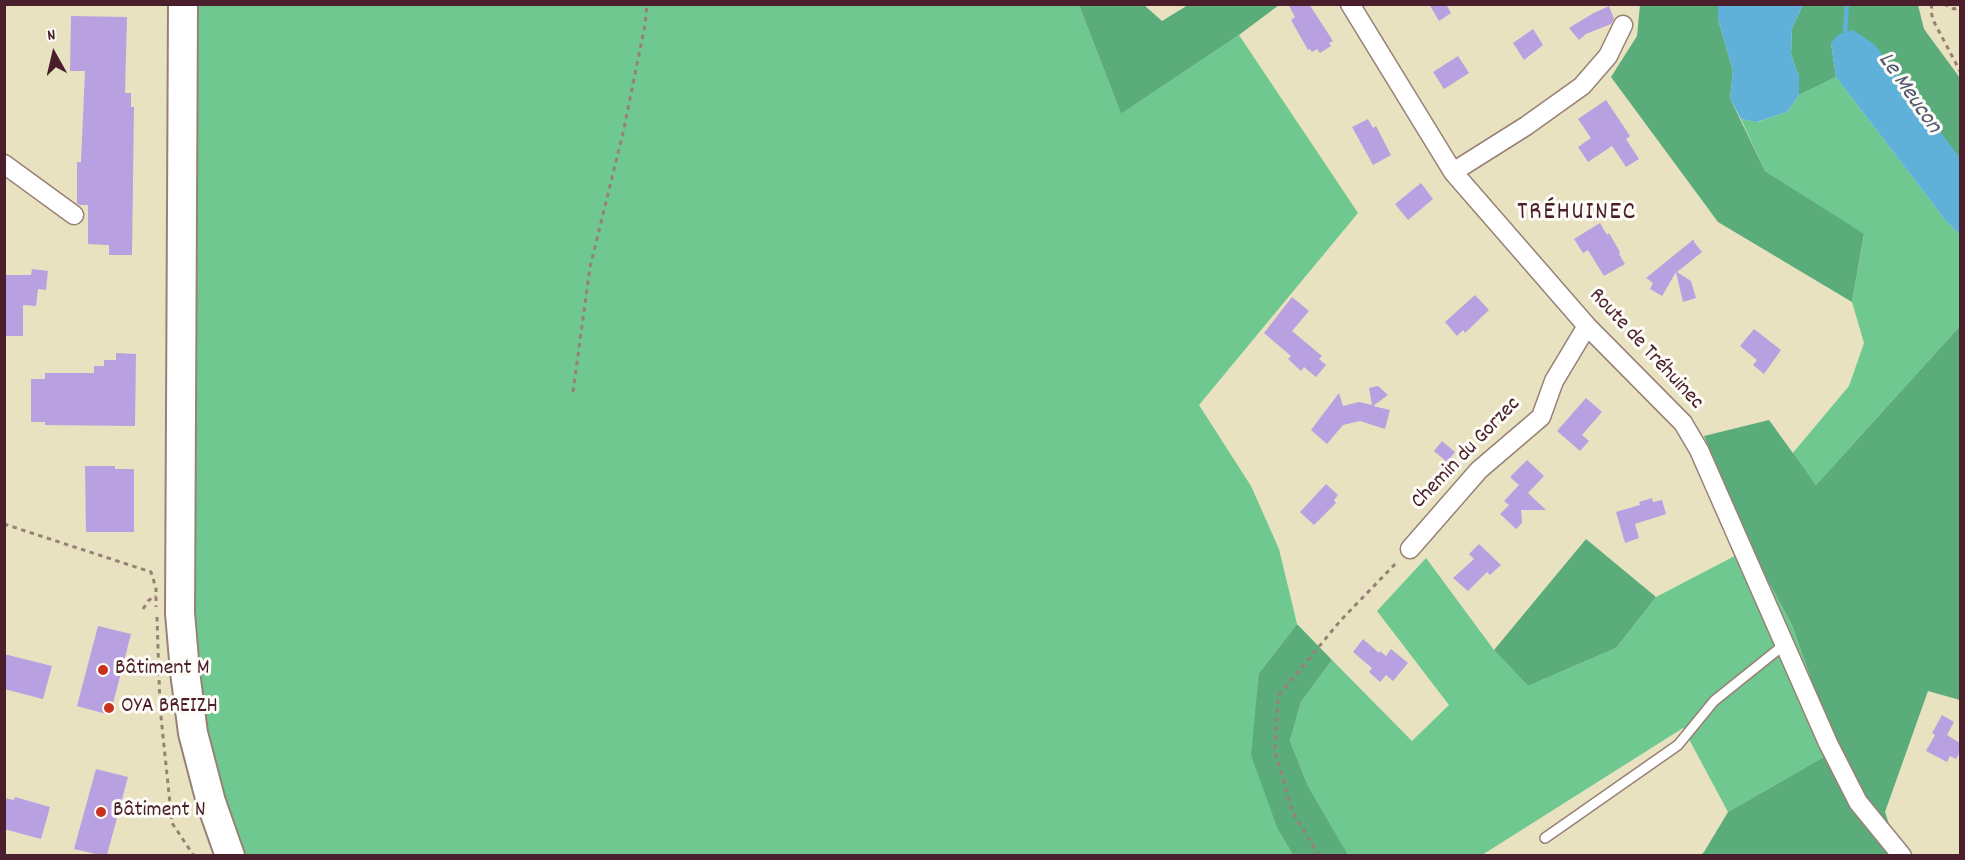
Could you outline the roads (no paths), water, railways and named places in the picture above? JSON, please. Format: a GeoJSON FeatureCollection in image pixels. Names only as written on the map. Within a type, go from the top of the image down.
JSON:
{"type":"FeatureCollection","features":[{"type":"Feature","properties":{"kind":"main road"},"geometry":{"type":"LineString","coordinates":[[183,4],[180,613],[193,733],[211,801],[230,855]]}},
{"type":"Feature","properties":{"kind":"street","name":"Route de Tréhuinec"},"geometry":{"type":"LineString","coordinates":[[1350,4],[1453,172],[1587,326],[1683,423],[1699,450],[1828,743],[1858,802],[1902,855]]}},
{"type":"Feature","properties":{"kind":"street"},"geometry":{"type":"LineString","coordinates":[[1453,172],[1526,126],[1582,86],[1608,56],[1623,25]]}},
{"type":"Feature","properties":{"kind":"street"},"geometry":{"type":"LineString","coordinates":[[4,164],[74,215]]}},
{"type":"Feature","properties":{"kind":"street","name":"Chemin du Gorzec"},"geometry":{"type":"LineString","coordinates":[[1410,549],[1479,470],[1541,417],[1554,381],[1587,326]]}},
{"type":"Feature","properties":{"kind":"lane"},"geometry":{"type":"LineString","coordinates":[[1545,838],[1678,745],[1714,701],[1785,644]]}},
{"type":"Feature","properties":{"kind":"water"},"geometry":{"type":"Polygon","coordinates":[[[1718,5],[1803,5],[1792,28],[1791,54],[1799,77],[1799,95],[1787,112],[1757,122],[1741,119],[1730,98],[1733,71],[1718,19],[1718,5]]]}},
{"type":"Feature","properties":{"kind":"water"},"geometry":{"type":"Polygon","coordinates":[[[1853,30],[1875,45],[1960,158],[1960,235],[1946,221],[1836,77],[1831,43],[1839,34],[1853,30]]]}},
{"type":"Feature","properties":{"kind":"waterway","name":"Le Meucon"},"geometry":{"type":"LineString","coordinates":[[1847,4],[1845,31],[1849,37]]}},
{"type":"Feature","properties":{"kind":"place","name":"Bâtiment M"},"geometry":{"type":"Point","coordinates":[103,670]}},
{"type":"Feature","properties":{"kind":"place","name":"OYA BREIZH"},"geometry":{"type":"Point","coordinates":[109,708]}},
{"type":"Feature","properties":{"kind":"place","name":"Bâtiment N"},"geometry":{"type":"Point","coordinates":[101,812]}},
{"type":"Feature","properties":{"kind":"district","name":"TRÉHUINEC"},"geometry":{"type":"Point","coordinates":[1577,214]}}]}
